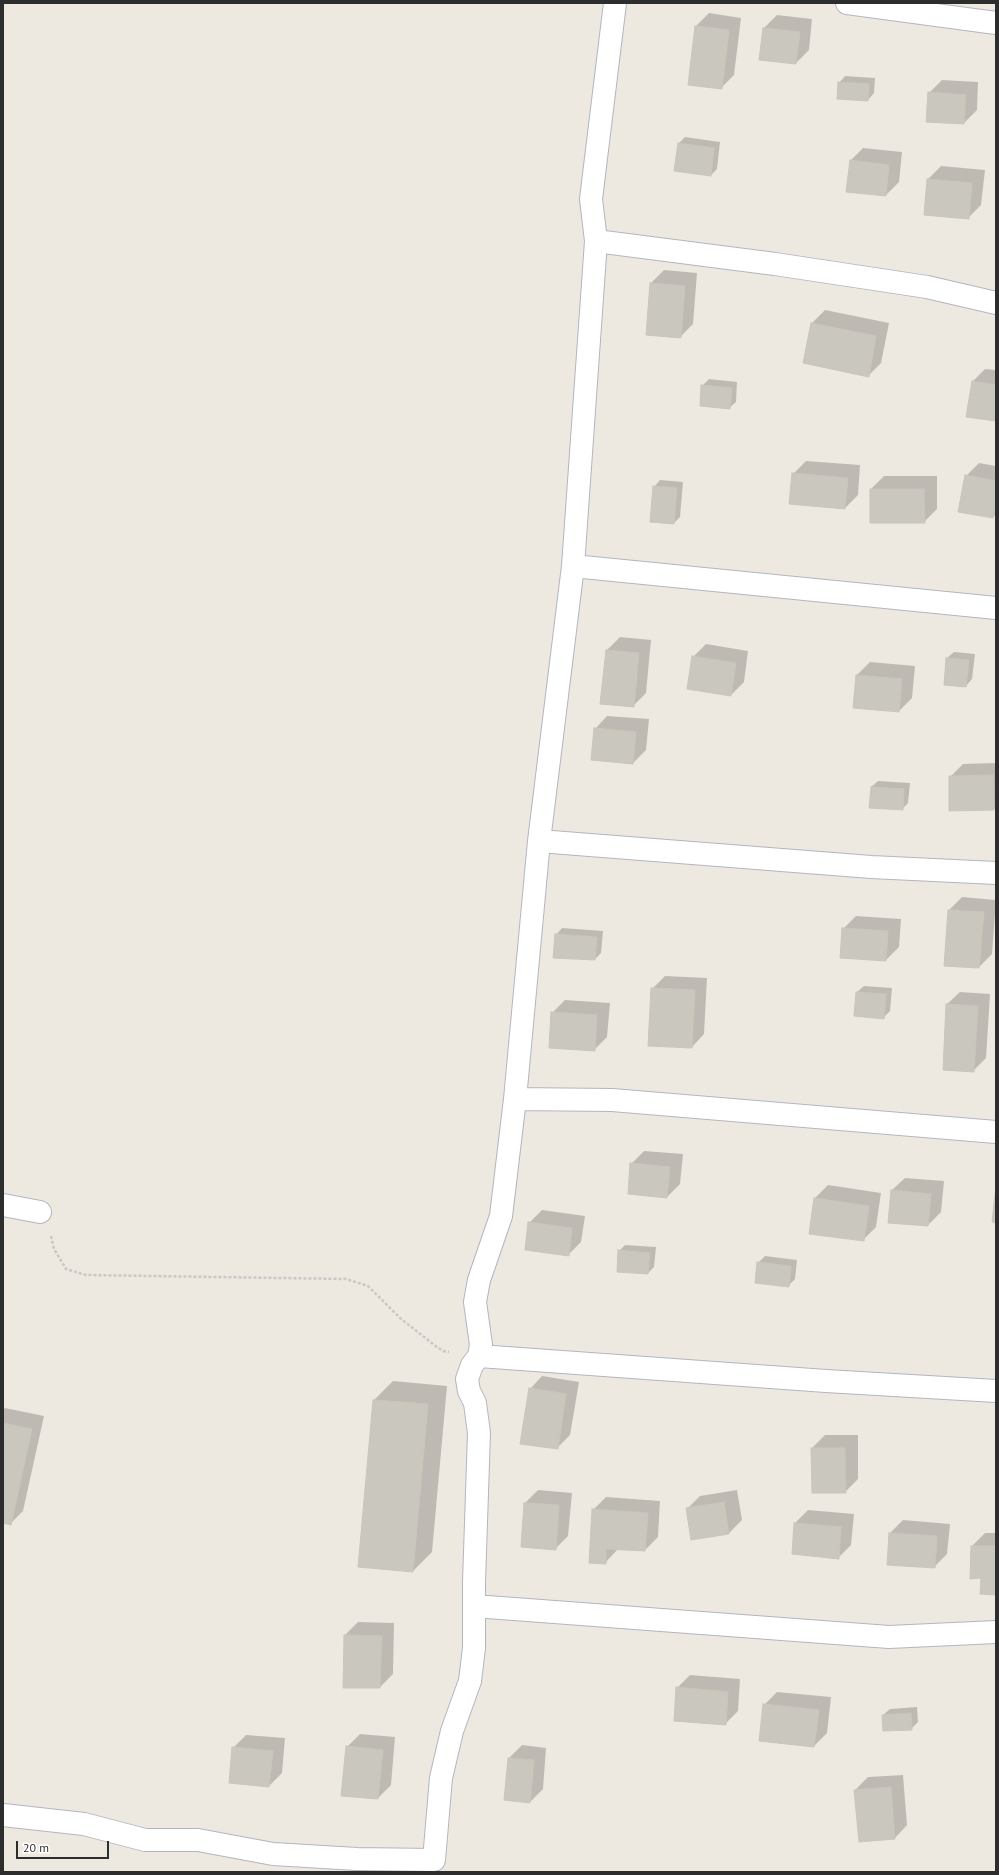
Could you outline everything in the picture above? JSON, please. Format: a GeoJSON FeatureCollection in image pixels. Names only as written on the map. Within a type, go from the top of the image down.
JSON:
{"type":"FeatureCollection","features":[{"type":"Feature","properties":{"kind":"street"},"geometry":{"type":"LineString","coordinates":[[3,1815],[84,1824],[145,1840],[198,1840],[273,1854],[358,1859],[434,1860],[441,1778],[452,1731],[470,1681],[474,1648],[479,1433],[475,1403],[469,1392],[468,1380],[472,1365],[479,1356],[481,1345],[475,1302],[479,1280],[501,1216],[515,1099],[539,841],[573,566],[596,241],[591,199],[615,3]]}},
{"type":"Feature","properties":{"kind":"street"},"geometry":{"type":"LineString","coordinates":[[847,3],[996,23]]}},
{"type":"Feature","properties":{"kind":"street"},"geometry":{"type":"LineString","coordinates":[[596,241],[775,264],[927,287],[996,303]]}},
{"type":"Feature","properties":{"kind":"street"},"geometry":{"type":"LineString","coordinates":[[573,566],[996,608]]}},
{"type":"Feature","properties":{"kind":"street"},"geometry":{"type":"LineString","coordinates":[[539,841],[871,867],[996,873]]}},
{"type":"Feature","properties":{"kind":"street"},"geometry":{"type":"LineString","coordinates":[[515,1099],[612,1100],[996,1132]]}},
{"type":"Feature","properties":{"kind":"street"},"geometry":{"type":"LineString","coordinates":[[3,1205],[40,1212]]}},
{"type":"Feature","properties":{"kind":"street"},"geometry":{"type":"LineString","coordinates":[[479,1356],[826,1381],[996,1391]]}},
{"type":"Feature","properties":{"kind":"street"},"geometry":{"type":"LineString","coordinates":[[474,1606],[890,1637],[996,1632]]}},
{"type":"Feature","properties":{"kind":"path"},"geometry":{"type":"LineString","coordinates":[[40,1212],[47,1221],[54,1249],[66,1269],[86,1275],[346,1279],[368,1286],[400,1318],[443,1351],[479,1356]]}},
{"type":"Feature","properties":{"kind":"building"},"geometry":{"type":"Polygon","coordinates":[[[695,26],[729,30],[722,89],[688,85],[695,26]]]}},
{"type":"Feature","properties":{"kind":"building"},"geometry":{"type":"Polygon","coordinates":[[[763,28],[800,32],[796,64],[759,60],[763,28]]]}},
{"type":"Feature","properties":{"kind":"building"},"geometry":{"type":"Polygon","coordinates":[[[838,82],[869,84],[868,101],[837,99],[838,82]]]}},
{"type":"Feature","properties":{"kind":"building"},"geometry":{"type":"Polygon","coordinates":[[[928,92],[966,95],[964,124],[926,122],[928,92]]]}},
{"type":"Feature","properties":{"kind":"building"},"geometry":{"type":"Polygon","coordinates":[[[678,143],[714,148],[711,176],[674,171],[678,143]]]}},
{"type":"Feature","properties":{"kind":"building"},"geometry":{"type":"Polygon","coordinates":[[[850,160],[889,165],[886,196],[846,192],[850,160]]]}},
{"type":"Feature","properties":{"kind":"building"},"geometry":{"type":"Polygon","coordinates":[[[927,179],[972,183],[969,219],[924,215],[927,179]]]}},
{"type":"Feature","properties":{"kind":"building"},"geometry":{"type":"Polygon","coordinates":[[[650,283],[685,286],[681,338],[646,335],[650,283]]]}},
{"type":"Feature","properties":{"kind":"building"},"geometry":{"type":"Polygon","coordinates":[[[811,323],[876,336],[869,377],[803,363],[811,323]]]}},
{"type":"Feature","properties":{"kind":"building"},"geometry":{"type":"Polygon","coordinates":[[[972,381],[996,385],[996,421],[966,417],[972,381]]]}},
{"type":"Feature","properties":{"kind":"building"},"geometry":{"type":"Polygon","coordinates":[[[701,385],[732,388],[730,409],[700,406],[701,385]]]}},
{"type":"Feature","properties":{"kind":"building"},"geometry":{"type":"Polygon","coordinates":[[[792,473],[848,478],[845,509],[789,504],[792,473]]]}},
{"type":"Feature","properties":{"kind":"building"},"geometry":{"type":"Polygon","coordinates":[[[965,475],[996,481],[996,501],[993,518],[958,512],[965,475]]]}},
{"type":"Feature","properties":{"kind":"building"},"geometry":{"type":"Polygon","coordinates":[[[653,486],[677,488],[674,524],[650,522],[653,486]]]}},
{"type":"Feature","properties":{"kind":"building"},"geometry":{"type":"Polygon","coordinates":[[[870,489],[924,489],[925,523],[870,523],[870,489]]]}},
{"type":"Feature","properties":{"kind":"building"},"geometry":{"type":"Polygon","coordinates":[[[606,650],[639,653],[634,707],[600,704],[606,650]]]}},
{"type":"Feature","properties":{"kind":"building"},"geometry":{"type":"Polygon","coordinates":[[[692,656],[736,663],[731,696],[687,689],[692,656]]]}},
{"type":"Feature","properties":{"kind":"building"},"geometry":{"type":"Polygon","coordinates":[[[946,658],[969,660],[966,687],[944,685],[946,658]]]}},
{"type":"Feature","properties":{"kind":"building"},"geometry":{"type":"Polygon","coordinates":[[[856,675],[902,679],[899,712],[853,708],[856,675]]]}},
{"type":"Feature","properties":{"kind":"building"},"geometry":{"type":"Polygon","coordinates":[[[594,728],[636,732],[633,764],[591,760],[594,728]]]}},
{"type":"Feature","properties":{"kind":"building"},"geometry":{"type":"Polygon","coordinates":[[[993,775],[994,810],[949,811],[949,776],[993,775]]]}},
{"type":"Feature","properties":{"kind":"building"},"geometry":{"type":"Polygon","coordinates":[[[871,787],[904,789],[903,810],[869,808],[871,787]]]}},
{"type":"Feature","properties":{"kind":"building"},"geometry":{"type":"Polygon","coordinates":[[[948,910],[984,912],[979,968],[944,966],[948,910]]]}},
{"type":"Feature","properties":{"kind":"building"},"geometry":{"type":"Polygon","coordinates":[[[842,928],[888,931],[886,961],[840,958],[842,928]]]}},
{"type":"Feature","properties":{"kind":"building"},"geometry":{"type":"Polygon","coordinates":[[[555,934],[597,937],[595,960],[553,958],[555,934]]]}},
{"type":"Feature","properties":{"kind":"building"},"geometry":{"type":"Polygon","coordinates":[[[651,988],[695,990],[692,1048],[648,1046],[651,988]]]}},
{"type":"Feature","properties":{"kind":"building"},"geometry":{"type":"Polygon","coordinates":[[[856,992],[886,994],[884,1019],[854,1016],[856,992]]]}},
{"type":"Feature","properties":{"kind":"building"},"geometry":{"type":"Polygon","coordinates":[[[946,1004],[978,1006],[974,1072],[943,1070],[946,1004]]]}},
{"type":"Feature","properties":{"kind":"building"},"geometry":{"type":"Polygon","coordinates":[[[551,1012],[597,1015],[595,1051],[549,1048],[551,1012]]]}},
{"type":"Feature","properties":{"kind":"building"},"geometry":{"type":"Polygon","coordinates":[[[630,1163],[670,1167],[667,1198],[628,1194],[630,1163]]]}},
{"type":"Feature","properties":{"kind":"building"},"geometry":{"type":"Polygon","coordinates":[[[996,1186],[996,1223],[992,1222],[996,1186]]]}},
{"type":"Feature","properties":{"kind":"building"},"geometry":{"type":"Polygon","coordinates":[[[891,1190],[931,1194],[928,1226],[888,1223],[891,1190]]]}},
{"type":"Feature","properties":{"kind":"building"},"geometry":{"type":"Polygon","coordinates":[[[814,1198],[869,1206],[864,1241],[809,1234],[814,1198]]]}},
{"type":"Feature","properties":{"kind":"building"},"geometry":{"type":"Polygon","coordinates":[[[528,1222],[572,1228],[569,1256],[525,1250],[528,1222]]]}},
{"type":"Feature","properties":{"kind":"building"},"geometry":{"type":"Polygon","coordinates":[[[618,1250],[650,1253],[648,1274],[617,1272],[618,1250]]]}},
{"type":"Feature","properties":{"kind":"building"},"geometry":{"type":"Polygon","coordinates":[[[757,1262],[791,1266],[789,1287],[755,1283],[757,1262]]]}},
{"type":"Feature","properties":{"kind":"building"},"geometry":{"type":"Polygon","coordinates":[[[529,1388],[566,1394],[558,1449],[520,1444],[529,1388]]]}},
{"type":"Feature","properties":{"kind":"building"},"geometry":{"type":"Polygon","coordinates":[[[373,1400],[428,1404],[413,1572],[358,1567],[373,1400]]]}},
{"type":"Feature","properties":{"kind":"building"},"geometry":{"type":"Polygon","coordinates":[[[3,1423],[32,1429],[11,1525],[3,1523],[3,1423]]]}},
{"type":"Feature","properties":{"kind":"building"},"geometry":{"type":"Polygon","coordinates":[[[811,1448],[845,1448],[846,1493],[812,1493],[811,1448]]]}},
{"type":"Feature","properties":{"kind":"building"},"geometry":{"type":"Polygon","coordinates":[[[724,1502],[729,1534],[691,1540],[686,1508],[724,1502]]]}},
{"type":"Feature","properties":{"kind":"building"},"geometry":{"type":"Polygon","coordinates":[[[524,1503],[559,1505],[556,1550],[521,1547],[524,1503]]]}},
{"type":"Feature","properties":{"kind":"building"},"geometry":{"type":"Polygon","coordinates":[[[592,1509],[648,1513],[645,1551],[606,1549],[606,1564],[589,1563],[592,1509]]]}},
{"type":"Feature","properties":{"kind":"building"},"geometry":{"type":"Polygon","coordinates":[[[794,1523],[841,1527],[839,1559],[792,1554],[794,1523]]]}},
{"type":"Feature","properties":{"kind":"building"},"geometry":{"type":"Polygon","coordinates":[[[889,1533],[937,1536],[935,1568],[887,1565],[889,1533]]]}},
{"type":"Feature","properties":{"kind":"building"},"geometry":{"type":"Polygon","coordinates":[[[971,1546],[996,1546],[996,1595],[980,1594],[981,1578],[970,1579],[971,1546]]]}},
{"type":"Feature","properties":{"kind":"building"},"geometry":{"type":"Polygon","coordinates":[[[344,1635],[382,1636],[380,1688],[343,1688],[344,1635]]]}},
{"type":"Feature","properties":{"kind":"building"},"geometry":{"type":"Polygon","coordinates":[[[676,1687],[728,1692],[726,1725],[674,1721],[676,1687]]]}},
{"type":"Feature","properties":{"kind":"building"},"geometry":{"type":"Polygon","coordinates":[[[763,1704],[819,1710],[814,1747],[759,1741],[763,1704]]]}},
{"type":"Feature","properties":{"kind":"building"},"geometry":{"type":"Polygon","coordinates":[[[911,1713],[912,1730],[883,1731],[882,1715],[911,1713]]]}},
{"type":"Feature","properties":{"kind":"building"},"geometry":{"type":"Polygon","coordinates":[[[346,1746],[383,1750],[378,1799],[341,1796],[346,1746]]]}},
{"type":"Feature","properties":{"kind":"building"},"geometry":{"type":"Polygon","coordinates":[[[232,1747],[273,1751],[269,1787],[229,1783],[232,1747]]]}},
{"type":"Feature","properties":{"kind":"building"},"geometry":{"type":"Polygon","coordinates":[[[508,1758],[534,1760],[530,1803],[504,1800],[508,1758]]]}},
{"type":"Feature","properties":{"kind":"building"},"geometry":{"type":"Polygon","coordinates":[[[891,1787],[895,1839],[859,1842],[854,1790],[891,1787]]]}}]}
